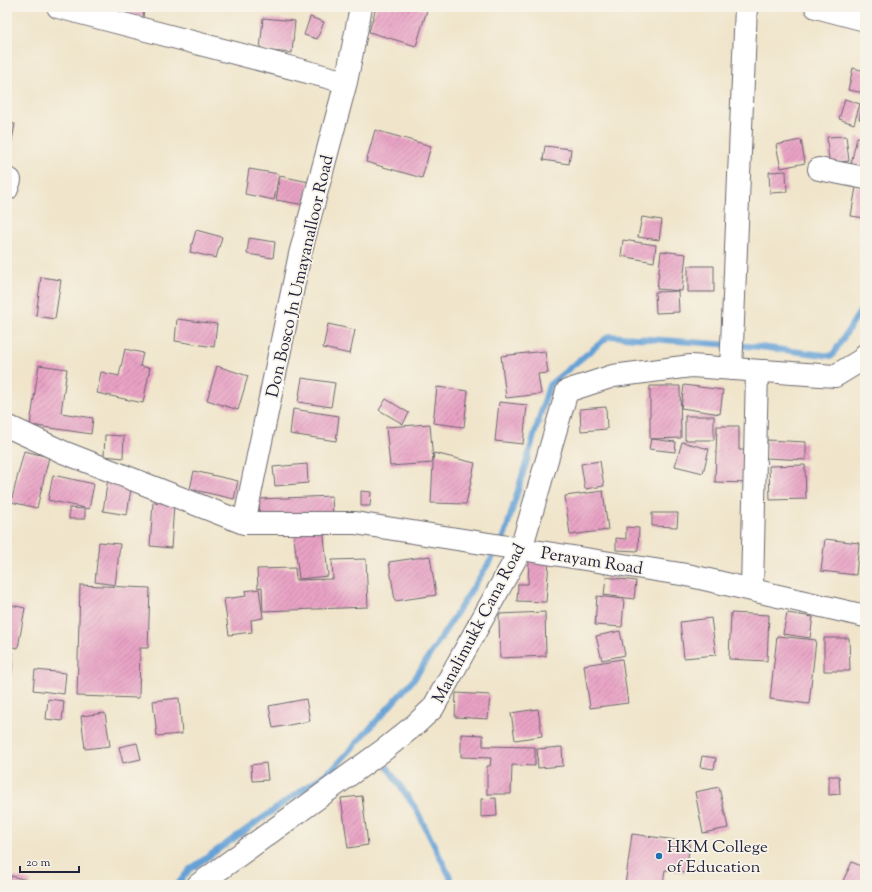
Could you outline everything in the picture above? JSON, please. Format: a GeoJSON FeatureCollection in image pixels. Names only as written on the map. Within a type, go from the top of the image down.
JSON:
{"type":"FeatureCollection","features":[{"type":"Feature","properties":{"kind":"street"},"geometry":{"type":"LineString","coordinates":[[58,7],[346,82]]}},
{"type":"Feature","properties":{"kind":"street","name":"Don Bosco Jn Umayanalloor Road"},"geometry":{"type":"LineString","coordinates":[[244,523],[300,254],[346,82],[361,7]]}},
{"type":"Feature","properties":{"kind":"street"},"geometry":{"type":"LineString","coordinates":[[730,369],[746,7]]}},
{"type":"Feature","properties":{"kind":"street"},"geometry":{"type":"LineString","coordinates":[[816,7],[865,20]]}},
{"type":"Feature","properties":{"kind":"street"},"geometry":{"type":"LineString","coordinates":[[819,169],[865,178]]}},
{"type":"Feature","properties":{"kind":"street","name":"Manalimukk Cana Road"},"geometry":{"type":"LineString","coordinates":[[198,885],[385,749],[433,708],[521,549],[568,391],[613,376],[691,366],[835,376],[863,359],[865,356]]}},
{"type":"Feature","properties":{"kind":"street"},"geometry":{"type":"LineString","coordinates":[[752,590],[757,371]]}},
{"type":"Feature","properties":{"kind":"street"},"geometry":{"type":"LineString","coordinates":[[7,426],[64,452],[244,523]]}},
{"type":"Feature","properties":{"kind":"street","name":"Perayam Road"},"geometry":{"type":"LineString","coordinates":[[244,523],[355,523],[687,574],[865,616]]}},
{"type":"Feature","properties":{"kind":"building"},"geometry":{"type":"Polygon","coordinates":[[[117,7],[144,7],[143,18],[117,16],[117,7]]]}},
{"type":"Feature","properties":{"kind":"building"},"geometry":{"type":"Polygon","coordinates":[[[376,7],[416,7],[427,10],[416,46],[369,32],[376,7]]]}},
{"type":"Feature","properties":{"kind":"building"},"geometry":{"type":"Polygon","coordinates":[[[310,17],[324,22],[317,39],[304,35],[310,17]]]}},
{"type":"Feature","properties":{"kind":"building"},"geometry":{"type":"Polygon","coordinates":[[[263,18],[295,21],[292,53],[260,50],[263,18]]]}},
{"type":"Feature","properties":{"kind":"building"},"geometry":{"type":"Polygon","coordinates":[[[853,68],[865,71],[865,93],[848,90],[853,68]]]}},
{"type":"Feature","properties":{"kind":"building"},"geometry":{"type":"Polygon","coordinates":[[[865,98],[865,120],[859,119],[865,98]]]}},
{"type":"Feature","properties":{"kind":"building"},"geometry":{"type":"Polygon","coordinates":[[[845,99],[860,104],[854,124],[839,119],[845,99]]]}},
{"type":"Feature","properties":{"kind":"building"},"geometry":{"type":"Polygon","coordinates":[[[7,123],[15,124],[10,151],[7,151],[7,123]]]}},
{"type":"Feature","properties":{"kind":"building"},"geometry":{"type":"Polygon","coordinates":[[[375,130],[431,146],[422,178],[366,162],[375,130]]]}},
{"type":"Feature","properties":{"kind":"building"},"geometry":{"type":"Polygon","coordinates":[[[846,136],[849,161],[829,163],[827,137],[846,136]]]}},
{"type":"Feature","properties":{"kind":"building"},"geometry":{"type":"Polygon","coordinates":[[[857,137],[865,139],[865,167],[851,164],[857,137]]]}},
{"type":"Feature","properties":{"kind":"building"},"geometry":{"type":"Polygon","coordinates":[[[801,140],[805,163],[781,168],[776,145],[801,140]]]}},
{"type":"Feature","properties":{"kind":"building"},"geometry":{"type":"Polygon","coordinates":[[[545,146],[571,149],[569,164],[543,160],[545,146]]]}},
{"type":"Feature","properties":{"kind":"building"},"geometry":{"type":"Polygon","coordinates":[[[249,169],[279,174],[274,200],[245,194],[249,169]]]}},
{"type":"Feature","properties":{"kind":"building"},"geometry":{"type":"Polygon","coordinates":[[[786,171],[787,192],[770,193],[769,172],[786,171]]]}},
{"type":"Feature","properties":{"kind":"building"},"geometry":{"type":"Polygon","coordinates":[[[280,176],[309,182],[305,205],[276,200],[280,176]]]}},
{"type":"Feature","properties":{"kind":"building"},"geometry":{"type":"Polygon","coordinates":[[[856,187],[865,188],[865,218],[851,216],[856,187]]]}},
{"type":"Feature","properties":{"kind":"building"},"geometry":{"type":"Polygon","coordinates":[[[642,217],[662,220],[659,240],[638,237],[642,217]]]}},
{"type":"Feature","properties":{"kind":"building"},"geometry":{"type":"Polygon","coordinates":[[[196,230],[222,237],[216,258],[190,252],[196,230]]]}},
{"type":"Feature","properties":{"kind":"building"},"geometry":{"type":"Polygon","coordinates":[[[249,238],[275,242],[273,258],[247,254],[249,238]]]}},
{"type":"Feature","properties":{"kind":"building"},"geometry":{"type":"Polygon","coordinates":[[[623,240],[656,245],[654,262],[621,256],[623,240]]]}},
{"type":"Feature","properties":{"kind":"building"},"geometry":{"type":"Polygon","coordinates":[[[661,251],[686,254],[682,291],[657,289],[661,251]]]}},
{"type":"Feature","properties":{"kind":"building"},"geometry":{"type":"Polygon","coordinates":[[[688,266],[714,266],[714,292],[688,292],[688,266]]]}},
{"type":"Feature","properties":{"kind":"building"},"geometry":{"type":"Polygon","coordinates":[[[41,277],[61,280],[55,319],[36,316],[41,277]]]}},
{"type":"Feature","properties":{"kind":"building"},"geometry":{"type":"Polygon","coordinates":[[[678,291],[679,312],[656,313],[655,292],[678,291]]]}},
{"type":"Feature","properties":{"kind":"building"},"geometry":{"type":"Polygon","coordinates":[[[177,319],[217,324],[214,347],[175,341],[177,319]]]}},
{"type":"Feature","properties":{"kind":"building"},"geometry":{"type":"Polygon","coordinates":[[[328,324],[355,330],[350,354],[323,348],[328,324]]]}},
{"type":"Feature","properties":{"kind":"building"},"geometry":{"type":"Polygon","coordinates":[[[125,349],[143,353],[140,366],[150,368],[143,403],[97,393],[101,372],[119,376],[125,349]]]}},
{"type":"Feature","properties":{"kind":"building"},"geometry":{"type":"Polygon","coordinates":[[[545,351],[548,373],[538,374],[541,394],[506,398],[501,356],[545,351]]]}},
{"type":"Feature","properties":{"kind":"building"},"geometry":{"type":"Polygon","coordinates":[[[39,365],[67,369],[61,413],[93,418],[91,434],[30,425],[39,365]]]}},
{"type":"Feature","properties":{"kind":"building"},"geometry":{"type":"Polygon","coordinates":[[[217,366],[248,376],[238,410],[207,400],[217,366]]]}},
{"type":"Feature","properties":{"kind":"building"},"geometry":{"type":"Polygon","coordinates":[[[302,378],[335,383],[331,407],[298,402],[302,378]]]}},
{"type":"Feature","properties":{"kind":"building"},"geometry":{"type":"Polygon","coordinates":[[[684,385],[723,390],[720,414],[681,408],[684,385]]]}},
{"type":"Feature","properties":{"kind":"building"},"geometry":{"type":"Polygon","coordinates":[[[650,386],[680,386],[681,438],[650,439],[650,386]]]}},
{"type":"Feature","properties":{"kind":"building"},"geometry":{"type":"Polygon","coordinates":[[[437,387],[468,391],[464,427],[433,423],[437,387]]]}},
{"type":"Feature","properties":{"kind":"building"},"geometry":{"type":"Polygon","coordinates":[[[386,399],[409,413],[403,424],[379,410],[386,399]]]}},
{"type":"Feature","properties":{"kind":"building"},"geometry":{"type":"Polygon","coordinates":[[[499,402],[527,405],[523,444],[495,441],[499,402]]]}},
{"type":"Feature","properties":{"kind":"building"},"geometry":{"type":"Polygon","coordinates":[[[606,407],[607,429],[581,431],[580,409],[606,407]]]}},
{"type":"Feature","properties":{"kind":"building"},"geometry":{"type":"Polygon","coordinates":[[[293,409],[339,416],[336,441],[290,434],[293,409]]]}},
{"type":"Feature","properties":{"kind":"building"},"geometry":{"type":"Polygon","coordinates":[[[685,416],[714,416],[714,440],[685,440],[685,416]]]}},
{"type":"Feature","properties":{"kind":"building"},"geometry":{"type":"Polygon","coordinates":[[[430,424],[433,462],[434,453],[475,463],[466,504],[431,503],[433,463],[390,466],[386,427],[430,424]]]}},
{"type":"Feature","properties":{"kind":"building"},"geometry":{"type":"Polygon","coordinates":[[[717,426],[739,426],[739,450],[749,450],[748,483],[715,482],[717,426]]]}},
{"type":"Feature","properties":{"kind":"building"},"geometry":{"type":"Polygon","coordinates":[[[105,435],[124,436],[123,458],[104,456],[105,435]]]}},
{"type":"Feature","properties":{"kind":"building"},"geometry":{"type":"Polygon","coordinates":[[[651,439],[676,442],[675,452],[649,449],[651,439]]]}},
{"type":"Feature","properties":{"kind":"building"},"geometry":{"type":"Polygon","coordinates":[[[767,440],[806,442],[806,460],[766,458],[767,440]]]}},
{"type":"Feature","properties":{"kind":"building"},"geometry":{"type":"Polygon","coordinates":[[[682,442],[709,449],[703,473],[675,466],[682,442]]]}},
{"type":"Feature","properties":{"kind":"building"},"geometry":{"type":"Polygon","coordinates":[[[24,451],[49,457],[37,508],[11,502],[24,451]]]}},
{"type":"Feature","properties":{"kind":"building"},"geometry":{"type":"Polygon","coordinates":[[[600,461],[604,486],[585,489],[581,464],[600,461]]]}},
{"type":"Feature","properties":{"kind":"building"},"geometry":{"type":"Polygon","coordinates":[[[307,464],[308,483],[275,486],[273,467],[307,464]]]}},
{"type":"Feature","properties":{"kind":"building"},"geometry":{"type":"Polygon","coordinates":[[[805,465],[806,499],[770,500],[769,466],[805,465]]]}},
{"type":"Feature","properties":{"kind":"building"},"geometry":{"type":"Polygon","coordinates":[[[194,471],[238,481],[234,499],[190,489],[194,471]]]}},
{"type":"Feature","properties":{"kind":"building"},"geometry":{"type":"Polygon","coordinates":[[[53,475],[94,484],[89,509],[48,500],[53,475]]]}},
{"type":"Feature","properties":{"kind":"building"},"geometry":{"type":"Polygon","coordinates":[[[108,478],[132,482],[127,515],[103,511],[108,478]]]}},
{"type":"Feature","properties":{"kind":"building"},"geometry":{"type":"Polygon","coordinates":[[[361,491],[371,492],[370,506],[361,506],[361,491]]]}},
{"type":"Feature","properties":{"kind":"building"},"geometry":{"type":"Polygon","coordinates":[[[603,491],[608,530],[570,535],[565,496],[603,491]]]}},
{"type":"Feature","properties":{"kind":"building"},"geometry":{"type":"Polygon","coordinates":[[[332,496],[333,517],[260,520],[259,499],[332,496]]]}},
{"type":"Feature","properties":{"kind":"building"},"geometry":{"type":"Polygon","coordinates":[[[153,502],[174,504],[171,548],[150,546],[153,502]]]}},
{"type":"Feature","properties":{"kind":"building"},"geometry":{"type":"Polygon","coordinates":[[[69,508],[85,509],[85,519],[69,519],[69,508]]]}},
{"type":"Feature","properties":{"kind":"building"},"geometry":{"type":"Polygon","coordinates":[[[652,513],[678,513],[677,527],[652,526],[652,513]]]}},
{"type":"Feature","properties":{"kind":"building"},"geometry":{"type":"Polygon","coordinates":[[[323,526],[328,576],[299,579],[293,530],[323,526]]]}},
{"type":"Feature","properties":{"kind":"building"},"geometry":{"type":"Polygon","coordinates":[[[626,527],[639,528],[638,551],[616,550],[616,538],[626,539],[626,527]]]}},
{"type":"Feature","properties":{"kind":"building"},"geometry":{"type":"Polygon","coordinates":[[[825,539],[859,543],[856,575],[821,571],[825,539]]]}},
{"type":"Feature","properties":{"kind":"building"},"geometry":{"type":"Polygon","coordinates":[[[99,542],[120,544],[115,585],[95,582],[99,542]]]}},
{"type":"Feature","properties":{"kind":"building"},"geometry":{"type":"Polygon","coordinates":[[[430,556],[436,595],[395,601],[389,562],[430,556]]]}},
{"type":"Feature","properties":{"kind":"building"},"geometry":{"type":"Polygon","coordinates":[[[366,559],[368,607],[263,611],[262,587],[258,588],[257,569],[295,568],[296,580],[333,579],[332,560],[366,559]]]}},
{"type":"Feature","properties":{"kind":"building"},"geometry":{"type":"Polygon","coordinates":[[[529,559],[549,561],[546,602],[517,601],[518,584],[528,584],[529,559]]]}},
{"type":"Feature","properties":{"kind":"building"},"geometry":{"type":"Polygon","coordinates":[[[606,577],[636,581],[634,599],[604,595],[606,577]]]}},
{"type":"Feature","properties":{"kind":"building"},"geometry":{"type":"Polygon","coordinates":[[[80,585],[150,588],[148,648],[140,648],[139,698],[77,696],[80,585]]]}},
{"type":"Feature","properties":{"kind":"building"},"geometry":{"type":"Polygon","coordinates":[[[259,589],[263,618],[251,620],[252,632],[229,635],[224,599],[246,596],[245,591],[259,589]]]}},
{"type":"Feature","properties":{"kind":"building"},"geometry":{"type":"Polygon","coordinates":[[[597,596],[624,599],[622,627],[595,625],[597,596]]]}},
{"type":"Feature","properties":{"kind":"building"},"geometry":{"type":"Polygon","coordinates":[[[7,604],[25,608],[18,648],[7,646],[7,604]]]}},
{"type":"Feature","properties":{"kind":"building"},"geometry":{"type":"Polygon","coordinates":[[[545,612],[546,656],[500,658],[499,614],[545,612]]]}},
{"type":"Feature","properties":{"kind":"building"},"geometry":{"type":"Polygon","coordinates":[[[731,613],[769,615],[767,661],[729,659],[731,613]]]}},
{"type":"Feature","properties":{"kind":"building"},"geometry":{"type":"Polygon","coordinates":[[[787,613],[813,617],[810,638],[783,634],[787,613]]]}},
{"type":"Feature","properties":{"kind":"building"},"geometry":{"type":"Polygon","coordinates":[[[711,618],[716,655],[684,658],[680,622],[711,618]]]}},
{"type":"Feature","properties":{"kind":"building"},"geometry":{"type":"Polygon","coordinates":[[[620,631],[625,655],[602,660],[596,636],[620,631]]]}},
{"type":"Feature","properties":{"kind":"building"},"geometry":{"type":"Polygon","coordinates":[[[777,636],[816,640],[809,704],[770,699],[777,636]]]}},
{"type":"Feature","properties":{"kind":"building"},"geometry":{"type":"Polygon","coordinates":[[[824,638],[849,638],[850,671],[824,671],[824,638]]]}},
{"type":"Feature","properties":{"kind":"building"},"geometry":{"type":"Polygon","coordinates":[[[7,653],[12,653],[12,673],[7,673],[7,653]]]}},
{"type":"Feature","properties":{"kind":"building"},"geometry":{"type":"Polygon","coordinates":[[[622,659],[628,703],[590,708],[584,665],[622,659]]]}},
{"type":"Feature","properties":{"kind":"building"},"geometry":{"type":"Polygon","coordinates":[[[35,670],[66,673],[64,694],[33,690],[35,670]]]}},
{"type":"Feature","properties":{"kind":"building"},"geometry":{"type":"Polygon","coordinates":[[[456,693],[490,695],[488,719],[455,717],[456,693]]]}},
{"type":"Feature","properties":{"kind":"building"},"geometry":{"type":"Polygon","coordinates":[[[179,698],[182,734],[157,736],[153,701],[179,698]]]}},
{"type":"Feature","properties":{"kind":"building"},"geometry":{"type":"Polygon","coordinates":[[[48,699],[64,701],[62,721],[46,719],[48,699]]]}},
{"type":"Feature","properties":{"kind":"building"},"geometry":{"type":"Polygon","coordinates":[[[306,699],[310,721],[273,728],[269,706],[306,699]]]}},
{"type":"Feature","properties":{"kind":"building"},"geometry":{"type":"Polygon","coordinates":[[[538,709],[542,736],[515,740],[511,713],[538,709]]]}},
{"type":"Feature","properties":{"kind":"building"},"geometry":{"type":"Polygon","coordinates":[[[105,713],[110,746],[85,749],[81,716],[105,713]]]}},
{"type":"Feature","properties":{"kind":"building"},"geometry":{"type":"Polygon","coordinates":[[[461,734],[483,735],[483,746],[535,747],[535,766],[512,765],[511,794],[487,794],[487,766],[490,766],[491,758],[461,757],[461,734]]]}},
{"type":"Feature","properties":{"kind":"building"},"geometry":{"type":"Polygon","coordinates":[[[137,743],[141,759],[123,763],[119,747],[137,743]]]}},
{"type":"Feature","properties":{"kind":"building"},"geometry":{"type":"Polygon","coordinates":[[[562,747],[563,766],[538,768],[537,749],[562,747]]]}},
{"type":"Feature","properties":{"kind":"building"},"geometry":{"type":"Polygon","coordinates":[[[702,756],[716,758],[714,769],[700,767],[702,756]]]}},
{"type":"Feature","properties":{"kind":"building"},"geometry":{"type":"Polygon","coordinates":[[[266,763],[268,780],[252,781],[251,765],[266,763]]]}},
{"type":"Feature","properties":{"kind":"building"},"geometry":{"type":"Polygon","coordinates":[[[829,776],[839,776],[840,794],[829,795],[829,776]]]}},
{"type":"Feature","properties":{"kind":"building"},"geometry":{"type":"Polygon","coordinates":[[[719,787],[728,828],[703,833],[695,792],[719,787]]]}},
{"type":"Feature","properties":{"kind":"building"},"geometry":{"type":"Polygon","coordinates":[[[362,796],[368,845],[348,848],[341,798],[362,796]]]}},
{"type":"Feature","properties":{"kind":"building"},"geometry":{"type":"Polygon","coordinates":[[[496,798],[497,816],[481,817],[481,799],[496,798]]]}},
{"type":"Feature","properties":{"kind":"building","name":"HKM College of Education"},"geometry":{"type":"Polygon","coordinates":[[[632,834],[690,842],[686,873],[665,870],[663,885],[625,885],[632,834]]]}},
{"type":"Feature","properties":{"kind":"building"},"geometry":{"type":"Polygon","coordinates":[[[852,862],[865,868],[865,885],[841,885],[852,862]]]}},
{"type":"Feature","properties":{"kind":"building"},"geometry":{"type":"Polygon","coordinates":[[[11,876],[31,881],[30,885],[9,885],[11,876]]]}},
{"type":"Feature","properties":{"kind":"waterway"},"geometry":{"type":"LineString","coordinates":[[503,539],[549,385],[609,336],[760,347],[832,356],[862,308],[865,299]]}},
{"type":"Feature","properties":{"kind":"waterway"},"geometry":{"type":"LineString","coordinates":[[177,885],[189,870],[335,767],[415,678],[492,558]]}},
{"type":"Feature","properties":{"kind":"waterway"},"geometry":{"type":"LineString","coordinates":[[388,768],[416,809],[454,885]]}},
{"type":"Feature","properties":{"kind":"place","name":"HKM College of Education"},"geometry":{"type":"Point","coordinates":[659,856]}}]}
